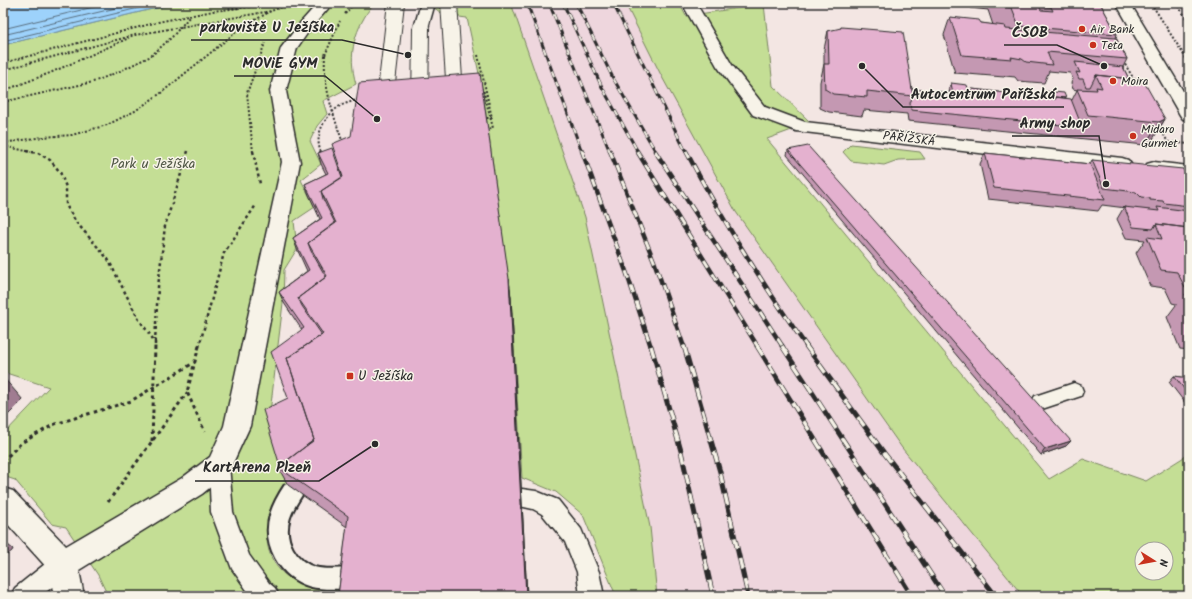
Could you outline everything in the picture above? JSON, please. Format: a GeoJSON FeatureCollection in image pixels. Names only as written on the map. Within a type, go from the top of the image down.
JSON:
{"type":"FeatureCollection","features":[{"type":"Feature","properties":{"kind":"street"},"geometry":{"type":"LineString","coordinates":[[63,564],[192,486],[219,465],[237,426],[291,162],[278,91],[289,48],[306,25],[326,3]]}},
{"type":"Feature","properties":{"kind":"street"},"geometry":{"type":"LineString","coordinates":[[382,123],[396,3]]}},
{"type":"Feature","properties":{"kind":"street"},"geometry":{"type":"LineString","coordinates":[[415,3],[421,28],[420,130]]}},
{"type":"Feature","properties":{"kind":"street"},"geometry":{"type":"LineString","coordinates":[[421,28],[428,3]]}},
{"type":"Feature","properties":{"kind":"street"},"geometry":{"type":"LineString","coordinates":[[449,3],[456,102]]}},
{"type":"Feature","properties":{"kind":"street","name":"PAŘÍŽSKÁ"},"geometry":{"type":"LineString","coordinates":[[689,3],[725,66],[759,112],[802,127],[1189,172]]}},
{"type":"Feature","properties":{"kind":"street"},"geometry":{"type":"LineString","coordinates":[[1123,3],[1189,116]]}},
{"type":"Feature","properties":{"kind":"street"},"geometry":{"type":"LineString","coordinates":[[3,500],[63,564],[67,590],[70,596]]}},
{"type":"Feature","properties":{"kind":"lane"},"geometry":{"type":"LineString","coordinates":[[1042,401],[1074,391]]}},
{"type":"Feature","properties":{"kind":"lane"},"geometry":{"type":"LineString","coordinates":[[219,465],[222,512],[240,561],[261,591],[267,596]]}},
{"type":"Feature","properties":{"kind":"lane"},"geometry":{"type":"LineString","coordinates":[[338,596],[342,574],[329,576],[309,572],[293,561],[284,546],[281,528],[286,510],[299,487],[282,508],[277,529],[280,548],[290,564],[308,576],[330,580],[350,578]]}},
{"type":"Feature","properties":{"kind":"lane"},"geometry":{"type":"LineString","coordinates":[[522,498],[536,500],[550,507],[573,536],[588,572],[592,596]]}},
{"type":"Feature","properties":{"kind":"lane"},"geometry":{"type":"LineString","coordinates":[[23,596],[63,564]]}},
{"type":"Feature","properties":{"kind":"path"},"geometry":{"type":"LineString","coordinates":[[3,63],[190,15],[283,3]]}},
{"type":"Feature","properties":{"kind":"path"},"geometry":{"type":"LineString","coordinates":[[3,145],[43,137],[72,135],[107,125],[135,111],[161,93],[241,28],[271,11],[292,3]]}},
{"type":"Feature","properties":{"kind":"path"},"geometry":{"type":"LineString","coordinates":[[344,15],[354,3]]}},
{"type":"Feature","properties":{"kind":"path"},"geometry":{"type":"LineString","coordinates":[[1151,3],[1189,62]]}},
{"type":"Feature","properties":{"kind":"path"},"geometry":{"type":"LineString","coordinates":[[1176,3],[1189,22]]}},
{"type":"Feature","properties":{"kind":"path"},"geometry":{"type":"LineString","coordinates":[[3,70],[135,35],[271,11]]}},
{"type":"Feature","properties":{"kind":"path"},"geometry":{"type":"LineString","coordinates":[[3,102],[93,82],[118,72],[151,56],[190,15]]}},
{"type":"Feature","properties":{"kind":"path"},"geometry":{"type":"LineString","coordinates":[[340,21],[325,55],[324,67],[326,88],[343,145]]}},
{"type":"Feature","properties":{"kind":"path"},"geometry":{"type":"LineString","coordinates":[[3,91],[50,73],[135,35]]}},
{"type":"Feature","properties":{"kind":"path"},"geometry":{"type":"LineString","coordinates":[[261,188],[252,147],[247,93],[263,46],[268,40]]}},
{"type":"Feature","properties":{"kind":"path"},"geometry":{"type":"LineString","coordinates":[[478,55],[492,118],[482,119]]}},
{"type":"Feature","properties":{"kind":"path"},"geometry":{"type":"LineString","coordinates":[[1122,59],[1137,86]]}},
{"type":"Feature","properties":{"kind":"path"},"geometry":{"type":"LineString","coordinates":[[479,130],[493,128],[483,89]]}},
{"type":"Feature","properties":{"kind":"path"},"geometry":{"type":"LineString","coordinates":[[1156,121],[1172,148]]}},
{"type":"Feature","properties":{"kind":"path"},"geometry":{"type":"LineString","coordinates":[[318,135],[319,149],[323,156]]}},
{"type":"Feature","properties":{"kind":"path"},"geometry":{"type":"LineString","coordinates":[[1168,142],[1189,144]]}},
{"type":"Feature","properties":{"kind":"path"},"geometry":{"type":"LineString","coordinates":[[3,145],[38,153],[50,160],[60,172],[66,187],[66,205],[76,222],[108,259],[138,318],[155,342]]}},
{"type":"Feature","properties":{"kind":"path"},"geometry":{"type":"LineString","coordinates":[[152,441],[158,287],[165,226],[188,151]]}},
{"type":"Feature","properties":{"kind":"path"},"geometry":{"type":"LineString","coordinates":[[104,508],[187,392],[224,253],[258,201]]}},
{"type":"Feature","properties":{"kind":"path"},"geometry":{"type":"LineString","coordinates":[[3,461],[21,444],[55,424],[131,401],[195,362]]}},
{"type":"Feature","properties":{"kind":"path"},"geometry":{"type":"LineString","coordinates":[[187,392],[219,465]]}},
{"type":"Feature","properties":{"kind":"shaded area"},"geometry":{"type":"Polygon","coordinates":[[[469,3],[640,3],[1068,596],[616,596],[583,515],[469,3]]]}},
{"type":"Feature","properties":{"kind":"green space","name":"Park u Ježíška"},"geometry":{"type":"Polygon","coordinates":[[[177,3],[374,3],[367,12],[354,41],[352,62],[356,84],[323,101],[327,114],[317,126],[310,141],[321,164],[301,180],[315,207],[294,221],[297,249],[284,270],[283,303],[269,421],[288,485],[278,498],[271,512],[267,526],[267,541],[270,555],[277,567],[289,577],[304,585],[321,588],[350,584],[348,596],[108,596],[98,575],[66,527],[52,524],[15,480],[3,476],[3,435],[49,387],[3,372],[3,45],[177,3]]]}},
{"type":"Feature","properties":{"kind":"green space"},"geometry":{"type":"Polygon","coordinates":[[[433,3],[511,3],[585,217],[650,527],[657,596],[616,596],[583,515],[556,492],[522,478],[511,298],[483,92],[467,18],[444,15],[433,7],[433,3]]]}},
{"type":"Feature","properties":{"kind":"green space"},"geometry":{"type":"Polygon","coordinates":[[[625,3],[679,3],[686,16],[764,4],[773,86],[811,123],[767,139],[1049,479],[1083,459],[1146,481],[1189,454],[1189,596],[1023,596],[902,448],[736,212],[662,77],[625,3]]]}},
{"type":"Feature","properties":{"kind":"green space"},"geometry":{"type":"Polygon","coordinates":[[[851,144],[920,152],[925,159],[898,160],[884,165],[851,161],[843,152],[851,144]]]}},
{"type":"Feature","properties":{"kind":"water"},"geometry":{"type":"Polygon","coordinates":[[[3,3],[177,3],[3,45],[3,3]]]}},
{"type":"Feature","properties":{"kind":"building"},"geometry":{"type":"Polygon","coordinates":[[[1001,3],[1100,3],[1117,34],[1019,26],[1012,8],[1002,6],[1001,3]],[[1039,6],[1041,10],[1053,11],[1051,7],[1039,6]]]}},
{"type":"Feature","properties":{"kind":"building"},"geometry":{"type":"Polygon","coordinates":[[[950,17],[979,20],[981,23],[1005,26],[1006,29],[1116,38],[1127,59],[1047,52],[1052,65],[1026,62],[1022,59],[1011,57],[1012,59],[962,55],[950,17]]]}},
{"type":"Feature","properties":{"kind":"building"},"geometry":{"type":"Polygon","coordinates":[[[841,27],[903,32],[913,96],[867,91],[867,97],[833,94],[825,89],[824,64],[829,64],[828,31],[841,27]]]}},
{"type":"Feature","properties":{"kind":"building"},"geometry":{"type":"Polygon","coordinates":[[[1075,62],[1123,67],[1129,79],[1096,75],[1090,87],[1086,87],[1083,79],[1079,79],[1076,72],[1080,73],[1075,62]]]}},
{"type":"Feature","properties":{"kind":"building"},"geometry":{"type":"Polygon","coordinates":[[[480,73],[509,279],[526,596],[338,596],[348,516],[278,467],[314,440],[287,358],[323,334],[298,298],[327,276],[308,243],[336,223],[321,191],[343,177],[332,144],[351,136],[359,83],[480,73]]]}},
{"type":"Feature","properties":{"kind":"building"},"geometry":{"type":"Polygon","coordinates":[[[1096,75],[1143,80],[1165,119],[1159,122],[1088,115],[1077,89],[1097,90],[1096,87],[1102,88],[1096,75]]]}},
{"type":"Feature","properties":{"kind":"building"},"geometry":{"type":"Polygon","coordinates":[[[951,83],[967,85],[970,95],[953,94],[951,83]]]}},
{"type":"Feature","properties":{"kind":"building"},"geometry":{"type":"Polygon","coordinates":[[[912,89],[973,95],[972,89],[1056,99],[1055,97],[1071,99],[1082,127],[911,110],[910,103],[913,96],[912,89]]]}},
{"type":"Feature","properties":{"kind":"building"},"geometry":{"type":"Polygon","coordinates":[[[1043,91],[1064,93],[1066,98],[1055,97],[1055,99],[1045,97],[1043,91]]]}},
{"type":"Feature","properties":{"kind":"building"},"geometry":{"type":"Polygon","coordinates":[[[808,146],[1071,441],[1045,449],[788,150],[808,146]]]}},
{"type":"Feature","properties":{"kind":"building"},"geometry":{"type":"Polygon","coordinates":[[[332,148],[342,177],[321,191],[323,199],[335,223],[308,243],[326,277],[298,298],[322,335],[287,358],[314,440],[280,466],[263,410],[288,398],[271,352],[304,328],[279,292],[309,270],[293,238],[322,218],[305,184],[328,173],[318,153],[332,148]]]}},
{"type":"Feature","properties":{"kind":"building"},"geometry":{"type":"Polygon","coordinates":[[[985,153],[1090,164],[1105,200],[994,188],[985,153]]]}},
{"type":"Feature","properties":{"kind":"building"},"geometry":{"type":"Polygon","coordinates":[[[1092,160],[1183,169],[1189,181],[1189,206],[1150,200],[1150,198],[1141,197],[1136,192],[1104,188],[1092,160]]]}},
{"type":"Feature","properties":{"kind":"building"},"geometry":{"type":"Polygon","coordinates":[[[1124,207],[1159,211],[1157,207],[1189,211],[1189,228],[1156,224],[1153,229],[1133,227],[1124,207]]]}},
{"type":"Feature","properties":{"kind":"building"},"geometry":{"type":"Polygon","coordinates":[[[1156,224],[1189,228],[1188,288],[1185,287],[1177,272],[1161,270],[1147,237],[1162,239],[1156,224]]]}},
{"type":"Feature","properties":{"kind":"building"},"geometry":{"type":"Polygon","coordinates":[[[1185,294],[1189,294],[1189,303],[1185,294]]]}},
{"type":"Feature","properties":{"kind":"building"},"geometry":{"type":"Polygon","coordinates":[[[1174,376],[1189,378],[1189,395],[1174,376]]]}},
{"type":"Feature","properties":{"kind":"railway"},"geometry":{"type":"LineString","coordinates":[[527,3],[582,152]]}},
{"type":"Feature","properties":{"kind":"railway"},"geometry":{"type":"LineString","coordinates":[[549,3],[610,152]]}},
{"type":"Feature","properties":{"kind":"railway"},"geometry":{"type":"LineString","coordinates":[[563,3],[602,87],[638,152]]}},
{"type":"Feature","properties":{"kind":"railway"},"geometry":{"type":"LineString","coordinates":[[576,3],[613,78],[656,152]]}},
{"type":"Feature","properties":{"kind":"railway"},"geometry":{"type":"LineString","coordinates":[[613,3],[686,152]]}},
{"type":"Feature","properties":{"kind":"railway"},"geometry":{"type":"LineString","coordinates":[[582,151],[627,274],[651,347]]}},
{"type":"Feature","properties":{"kind":"railway"},"geometry":{"type":"LineString","coordinates":[[610,151],[654,261],[684,347]]}},
{"type":"Feature","properties":{"kind":"railway"},"geometry":{"type":"LineString","coordinates":[[637,151],[758,347]]}},
{"type":"Feature","properties":{"kind":"railway"},"geometry":{"type":"LineString","coordinates":[[655,151],[783,347]]}},
{"type":"Feature","properties":{"kind":"railway"},"geometry":{"type":"LineString","coordinates":[[686,151],[713,201],[743,251],[807,347]]}},
{"type":"Feature","properties":{"kind":"railway"},"geometry":{"type":"LineString","coordinates":[[651,346],[681,451],[713,596]]}},
{"type":"Feature","properties":{"kind":"railway"},"geometry":{"type":"LineString","coordinates":[[684,346],[720,472],[748,596]]}},
{"type":"Feature","properties":{"kind":"railway"},"geometry":{"type":"LineString","coordinates":[[757,346],[912,596]]}},
{"type":"Feature","properties":{"kind":"railway"},"geometry":{"type":"LineString","coordinates":[[782,346],[945,596]]}},
{"type":"Feature","properties":{"kind":"railway"},"geometry":{"type":"LineString","coordinates":[[806,346],[884,453],[996,596]]}},
{"type":"Feature","properties":{"kind":"place","name":"Air Bank"},"geometry":{"type":"Point","coordinates":[1082,29]}},
{"type":"Feature","properties":{"kind":"place","name":"Teta"},"geometry":{"type":"Point","coordinates":[1093,45]}},
{"type":"Feature","properties":{"kind":"place","name":"parkoviště U Ježíška"},"geometry":{"type":"Point","coordinates":[408,55]}},
{"type":"Feature","properties":{"kind":"place","name":"Autocentrum Pařížská"},"geometry":{"type":"Point","coordinates":[862,66]}},
{"type":"Feature","properties":{"kind":"place","name":"ČSOB"},"geometry":{"type":"Point","coordinates":[1104,66]}},
{"type":"Feature","properties":{"kind":"place","name":"Moira"},"geometry":{"type":"Point","coordinates":[1113,81]}},
{"type":"Feature","properties":{"kind":"place","name":"MOViE GYM"},"geometry":{"type":"Point","coordinates":[377,119]}},
{"type":"Feature","properties":{"kind":"place","name":"Midaro Gurmet"},"geometry":{"type":"Point","coordinates":[1133,136]}},
{"type":"Feature","properties":{"kind":"place","name":"Army shop"},"geometry":{"type":"Point","coordinates":[1106,184]}},
{"type":"Feature","properties":{"kind":"place","name":"U Ježíška"},"geometry":{"type":"Point","coordinates":[350,376]}},
{"type":"Feature","properties":{"kind":"place","name":"KartArena Plzeň"},"geometry":{"type":"Point","coordinates":[375,444]}}]}
